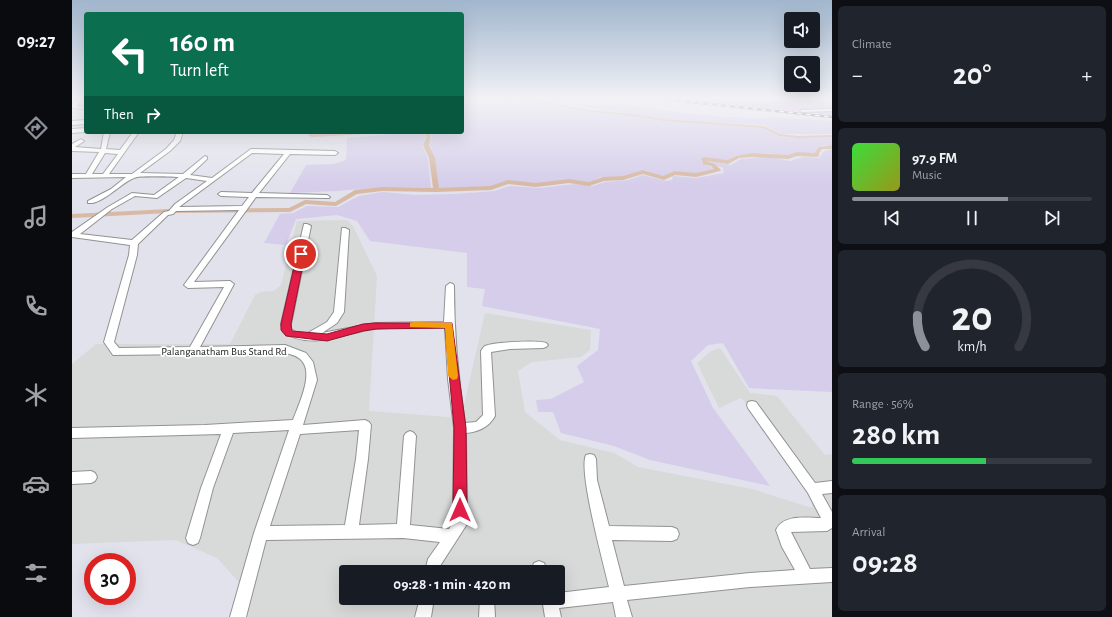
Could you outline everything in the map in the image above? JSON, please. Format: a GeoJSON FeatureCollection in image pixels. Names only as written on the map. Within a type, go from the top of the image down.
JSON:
{"type":"FeatureCollection","features":[{"type":"Feature","properties":{"kind":"street"},"geometry":{"type":"LineString","coordinates":[[72,131],[84,130]]}},
{"type":"Feature","properties":{"kind":"street"},"geometry":{"type":"LineString","coordinates":[[88,176],[103,151],[107,134]]}},
{"type":"Feature","properties":{"kind":"street"},"geometry":{"type":"LineString","coordinates":[[105,175],[135,134]]}},
{"type":"Feature","properties":{"kind":"street"},"geometry":{"type":"LineString","coordinates":[[90,202],[113,190],[168,150],[177,141],[179,134]]}},
{"type":"Feature","properties":{"kind":"street"},"geometry":{"type":"LineString","coordinates":[[72,148],[81,142]]}},
{"type":"Feature","properties":{"kind":"street"},"geometry":{"type":"LineString","coordinates":[[72,148],[122,152]]}},
{"type":"Feature","properties":{"kind":"street"},"geometry":{"type":"LineString","coordinates":[[172,211],[251,151],[335,153]]}},
{"type":"Feature","properties":{"kind":"street"},"geometry":{"type":"LineString","coordinates":[[193,351],[230,284],[188,285],[244,208],[288,152]]}},
{"type":"Feature","properties":{"kind":"street"},"geometry":{"type":"LineString","coordinates":[[73,235],[110,208],[134,194],[155,197],[185,176],[205,158]]}},
{"type":"Feature","properties":{"kind":"street"},"geometry":{"type":"LineString","coordinates":[[72,176],[185,176],[213,180]]}},
{"type":"Feature","properties":{"kind":"street"},"geometry":{"type":"LineString","coordinates":[[221,194],[327,197]]}},
{"type":"Feature","properties":{"kind":"street"},"geometry":{"type":"LineString","coordinates":[[73,235],[134,243],[166,213],[172,211],[244,208]]}},
{"type":"Feature","properties":{"kind":"street"},"geometry":{"type":"LineString","coordinates":[[307,226],[286,324],[286,330],[290,334],[309,337],[332,337],[356,329],[376,326],[449,325]]}},
{"type":"Feature","properties":{"kind":"street"},"geometry":{"type":"LineString","coordinates":[[309,337],[328,325],[336,318],[339,312],[345,230]]}},
{"type":"Feature","properties":{"kind":"street","name":"Palanganatham Bus Stand Rd"},"geometry":{"type":"LineString","coordinates":[[134,243],[133,255],[109,342],[116,352],[285,349],[302,354],[311,365],[312,380],[261,533],[238,617]]}},
{"type":"Feature","properties":{"kind":"street"},"geometry":{"type":"LineString","coordinates":[[433,565],[460,524],[460,428],[453,379],[449,325],[450,286]]}},
{"type":"Feature","properties":{"kind":"street"},"geometry":{"type":"LineString","coordinates":[[460,428],[471,429],[478,427],[489,416],[486,366],[486,351],[488,349],[510,346],[544,345]]}},
{"type":"Feature","properties":{"kind":"street"},"geometry":{"type":"LineString","coordinates":[[752,405],[812,489],[830,521],[826,524],[788,526],[783,530],[787,542],[806,576]]}},
{"type":"Feature","properties":{"kind":"street"},"geometry":{"type":"LineString","coordinates":[[72,433],[365,425],[362,459],[351,532]]}},
{"type":"Feature","properties":{"kind":"street"},"geometry":{"type":"LineString","coordinates":[[192,538],[229,429]]}},
{"type":"Feature","properties":{"kind":"street"},"geometry":{"type":"LineString","coordinates":[[403,531],[410,436]]}},
{"type":"Feature","properties":{"kind":"street"},"geometry":{"type":"LineString","coordinates":[[590,459],[591,480],[624,617]]}},
{"type":"Feature","properties":{"kind":"street"},"geometry":{"type":"LineString","coordinates":[[72,478],[90,477]]}},
{"type":"Feature","properties":{"kind":"street"},"geometry":{"type":"LineString","coordinates":[[812,489],[832,487]]}},
{"type":"Feature","properties":{"kind":"street"},"geometry":{"type":"LineString","coordinates":[[261,533],[403,531],[452,536]]}},
{"type":"Feature","properties":{"kind":"street"},"geometry":{"type":"LineString","coordinates":[[604,534],[672,534]]}},
{"type":"Feature","properties":{"kind":"street"},"geometry":{"type":"LineString","coordinates":[[565,598],[832,575]]}},
{"type":"Feature","properties":{"kind":"street"},"geometry":{"type":"LineString","coordinates":[[423,617],[426,605]]}},
{"type":"Feature","properties":{"kind":"street"},"geometry":{"type":"LineString","coordinates":[[487,605],[487,617]]}},
{"type":"Feature","properties":{"kind":"street"},"geometry":{"type":"LineString","coordinates":[[550,605],[553,617]]}},
{"type":"Feature","properties":{"kind":"shaded area"},"geometry":{"type":"Polygon","coordinates":[[[464,128],[760,128],[778,136],[799,138],[832,137],[832,146],[823,145],[813,153],[814,155],[794,153],[791,156],[782,156],[769,153],[748,154],[734,156],[725,161],[704,158],[701,159],[701,162],[714,169],[693,174],[672,171],[664,177],[645,170],[622,177],[600,177],[591,182],[571,180],[535,184],[505,181],[491,186],[439,189],[435,160],[430,145],[432,136],[430,134],[464,134],[464,128]]]}},
{"type":"Feature","properties":{"kind":"shaded area"},"geometry":{"type":"Polygon","coordinates":[[[769,128],[832,128],[832,134],[781,134],[769,128]]]}},
{"type":"Feature","properties":{"kind":"shaded area"},"geometry":{"type":"Polygon","coordinates":[[[391,134],[424,134],[426,136],[422,145],[428,158],[431,188],[386,187],[290,193],[306,165],[334,164],[346,160],[347,138],[391,134]]]}},
{"type":"Feature","properties":{"kind":"shaded area"},"geometry":{"type":"Polygon","coordinates":[[[832,149],[832,392],[749,388],[723,343],[708,345],[691,361],[713,408],[770,486],[650,460],[614,446],[561,433],[553,412],[538,412],[536,400],[551,399],[584,382],[577,366],[598,350],[600,329],[482,306],[485,289],[467,287],[467,253],[370,241],[357,221],[337,215],[296,219],[286,245],[264,243],[280,214],[293,213],[307,206],[338,207],[359,196],[382,192],[416,195],[456,194],[494,191],[510,186],[540,188],[575,184],[593,186],[605,182],[628,180],[643,175],[666,181],[672,180],[673,176],[696,178],[724,173],[723,168],[710,163],[713,162],[731,165],[741,159],[769,157],[790,161],[803,157],[819,158],[824,151],[832,149]]]}},
{"type":"Feature","properties":{"kind":"shaded area"},"geometry":{"type":"Polygon","coordinates":[[[347,220],[353,226],[377,276],[369,411],[461,418],[485,313],[591,330],[590,350],[581,357],[532,362],[518,371],[525,412],[560,440],[614,453],[638,467],[752,489],[812,508],[812,491],[797,464],[741,398],[719,408],[697,363],[711,351],[720,348],[750,393],[777,396],[825,455],[832,454],[832,617],[237,617],[245,589],[217,558],[176,540],[72,544],[72,364],[96,344],[230,344],[255,295],[261,292],[274,291],[281,285],[297,221],[347,220]]]}},
{"type":"Feature","properties":{"kind":"waterway"},"geometry":{"type":"LineString","coordinates":[[765,128],[779,135],[798,137],[832,136]]}},
{"type":"Feature","properties":{"kind":"waterway"},"geometry":{"type":"LineString","coordinates":[[310,134],[312,136],[346,134]]}},
{"type":"Feature","properties":{"kind":"waterway"},"geometry":{"type":"LineString","coordinates":[[428,134],[429,136],[426,145],[432,158],[436,190]]}},
{"type":"Feature","properties":{"kind":"waterway"},"geometry":{"type":"LineString","coordinates":[[436,190],[491,188],[508,182],[536,185],[569,181],[589,184],[603,179],[623,178],[643,172],[664,178],[674,173],[696,175],[718,170],[713,165],[705,163],[704,159],[728,162],[738,157],[752,155],[788,157],[797,154],[817,155],[816,153],[821,148],[832,147]]}},
{"type":"Feature","properties":{"kind":"waterway"},"geometry":{"type":"LineString","coordinates":[[72,216],[169,211],[290,210],[305,202],[336,204],[355,192],[382,189],[436,190]]}},
{"type":"Feature","properties":{"kind":"slow traffic"},"geometry":{"type":"LineString","coordinates":[[414,325],[449,325],[453,376]]}},
{"type":"Feature","properties":{"kind":"route"},"geometry":{"type":"LineString","coordinates":[[301,254],[286,324],[286,330],[290,334],[309,337],[332,337],[356,329],[376,326],[449,325],[453,379],[460,428],[460,510]]}}]}
